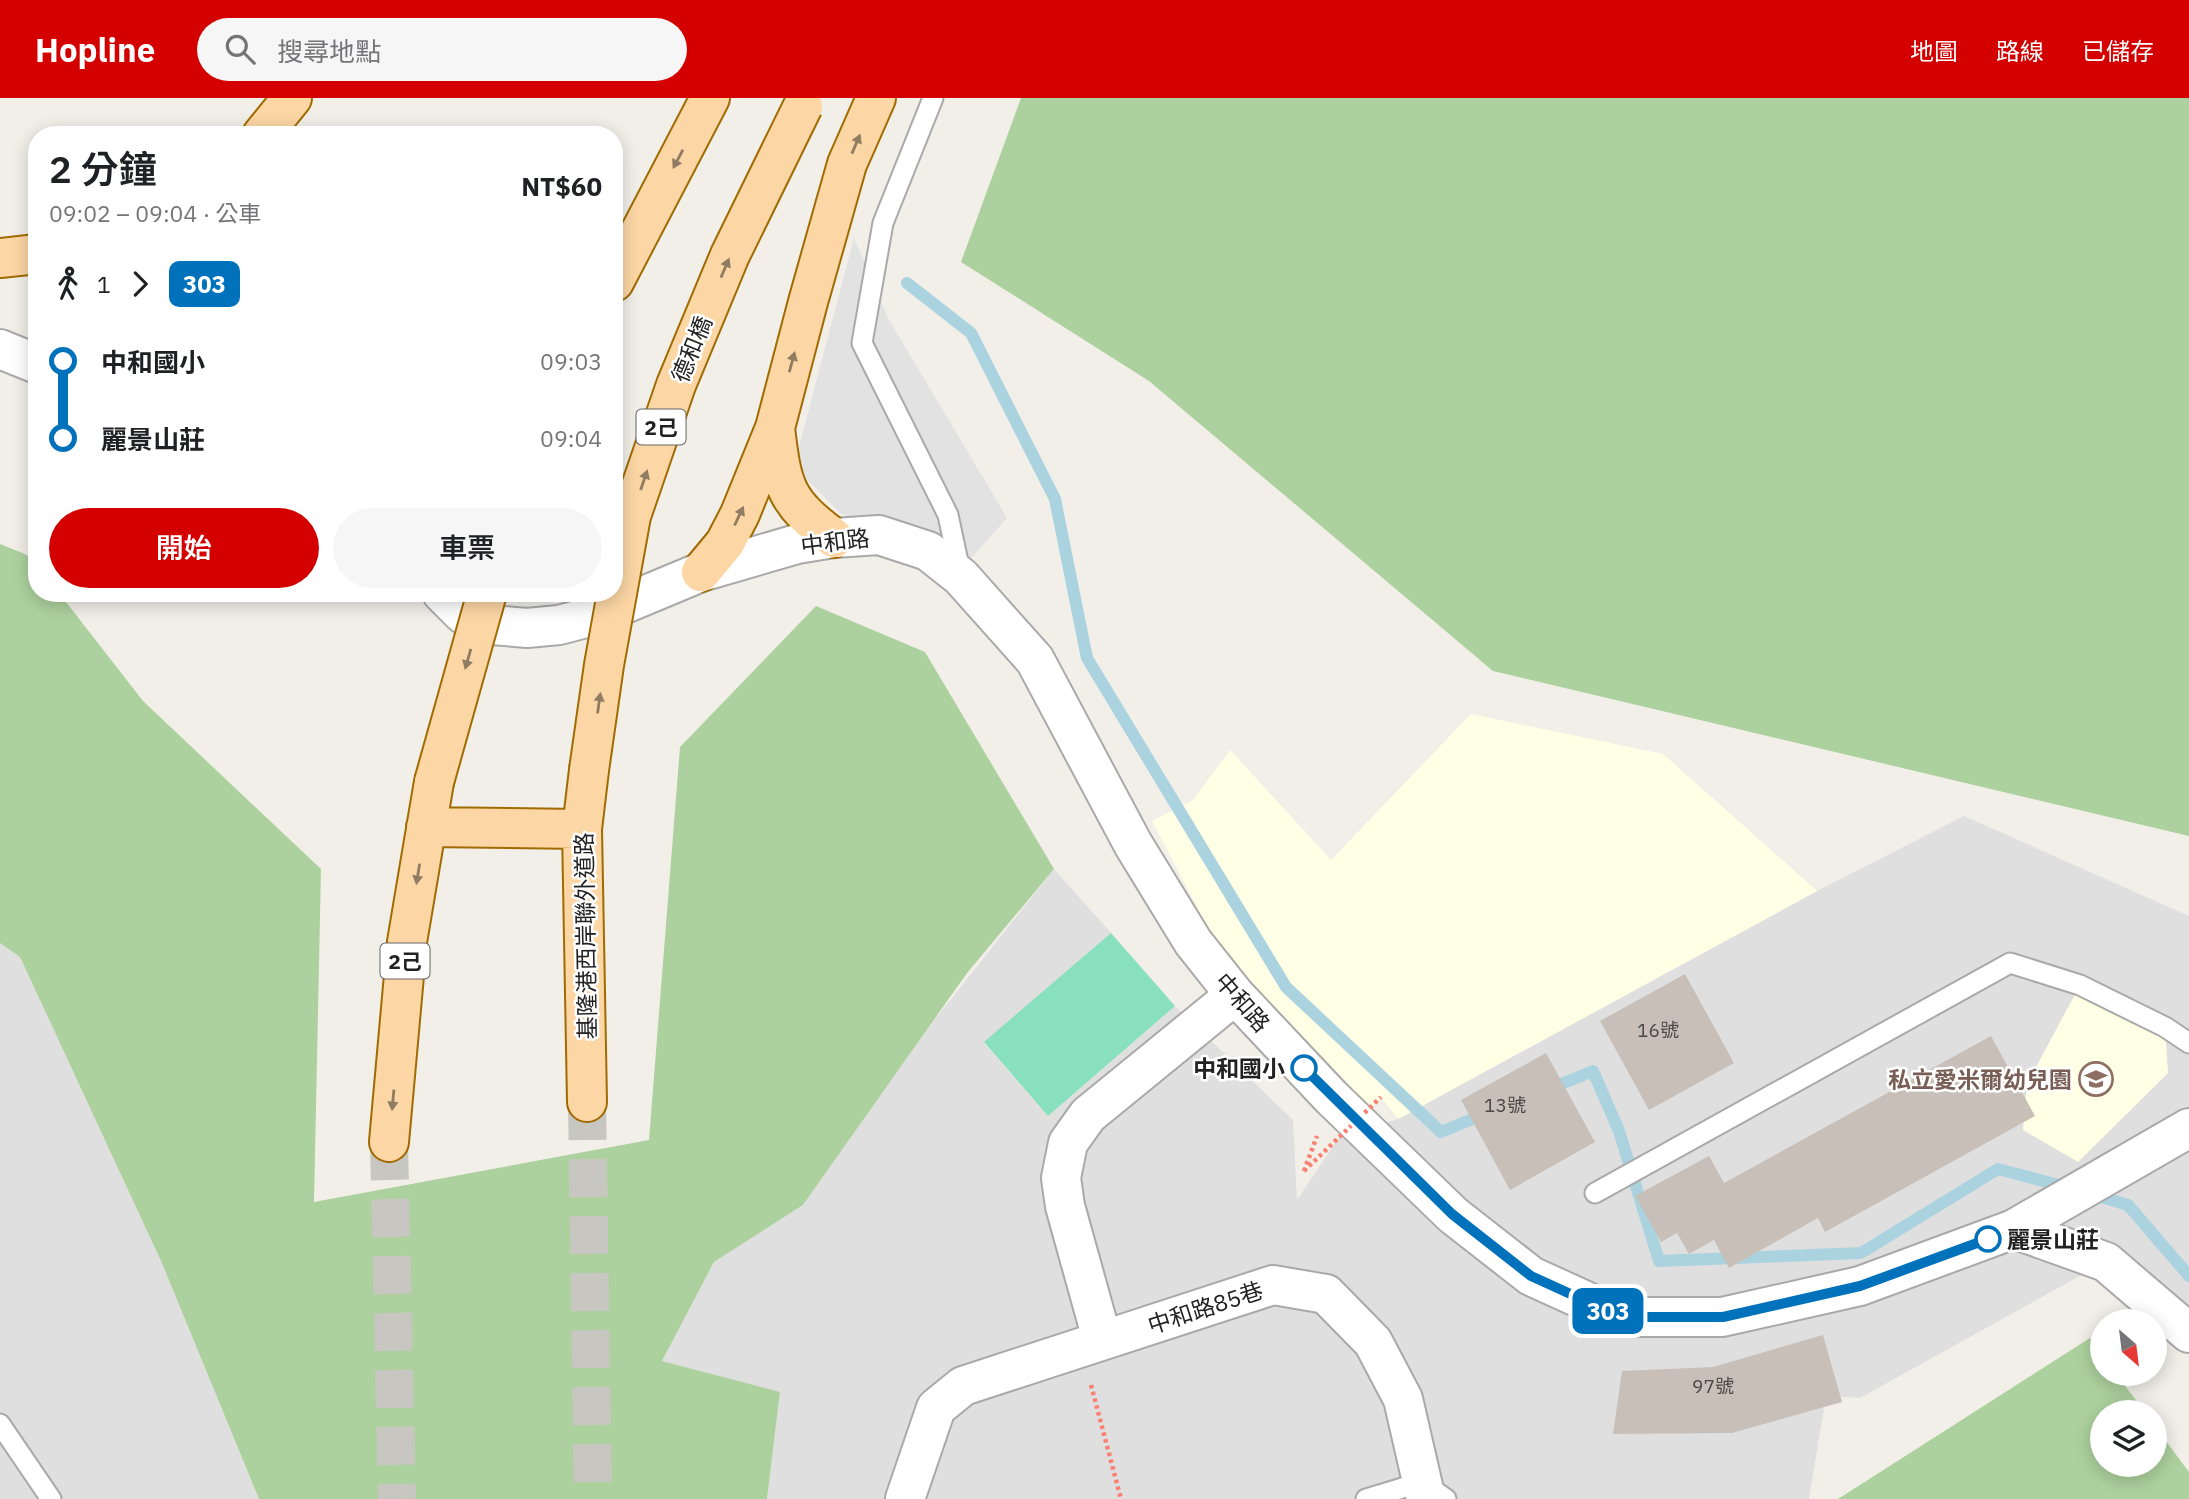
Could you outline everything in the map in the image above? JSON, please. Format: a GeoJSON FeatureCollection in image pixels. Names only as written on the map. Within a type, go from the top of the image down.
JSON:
{"type":"FeatureCollection","features":[{"type":"Feature","properties":{"kind":"main road"},"geometry":{"type":"LineString","coordinates":[[269,126],[292,98]]}},
{"type":"Feature","properties":{"kind":"main road"},"geometry":{"type":"LineString","coordinates":[[623,265],[710,98]]}},
{"type":"Feature","properties":{"kind":"main road"},"geometry":{"type":"LineString","coordinates":[[701,572],[725,543],[740,514],[775,428],[848,164],[876,98]]}},
{"type":"Feature","properties":{"kind":"main road","name":"德和橋"},"geometry":{"type":"LineString","coordinates":[[623,560],[631,516],[681,373],[730,255],[805,102]]}},
{"type":"Feature","properties":{"kind":"main road"},"geometry":{"type":"LineString","coordinates":[[0,258],[28,255]]}},
{"type":"Feature","properties":{"kind":"main road"},"geometry":{"type":"LineString","coordinates":[[775,428],[780,471],[791,497],[805,517],[834,538]]}},
{"type":"Feature","properties":{"kind":"main road","name":"2己"},"geometry":{"type":"LineString","coordinates":[[389,1142],[407,942],[426,827],[434,782],[484,602]]}},
{"type":"Feature","properties":{"kind":"main road","name":"德和橋"},"geometry":{"type":"LineString","coordinates":[[589,770],[615,602]]}},
{"type":"Feature","properties":{"kind":"main road","name":"基隆港西岸聯外道路"},"geometry":{"type":"LineString","coordinates":[[587,1102],[582,829],[589,770]]}},
{"type":"Feature","properties":{"kind":"main road"},"geometry":{"type":"LineString","coordinates":[[426,827],[582,829]]}},
{"type":"Feature","properties":{"kind":"street"},"geometry":{"type":"LineString","coordinates":[[0,349],[28,360]]}},
{"type":"Feature","properties":{"kind":"street","name":"中和路"},"geometry":{"type":"LineString","coordinates":[[451,602],[463,614],[492,625],[527,628],[559,625],[622,605],[701,572],[797,544],[879,535],[928,551],[961,577],[1035,660],[1133,844],[1193,942],[1235,995],[1331,1097],[1452,1214],[1531,1276],[1621,1317],[1723,1317],[1860,1286],[2014,1229],[2189,1128]]}},
{"type":"Feature","properties":{"kind":"street"},"geometry":{"type":"LineString","coordinates":[[1091,1343],[1061,1178],[1068,1143],[1088,1115],[1235,995]]}},
{"type":"Feature","properties":{"kind":"street"},"geometry":{"type":"LineString","coordinates":[[2014,1229],[2106,1262],[2189,1333]]}},
{"type":"Feature","properties":{"kind":"street","name":"中和路85巷"},"geometry":{"type":"LineString","coordinates":[[905,1499],[936,1408],[963,1386],[1273,1285],[1326,1294],[1373,1342],[1403,1399],[1431,1493]]}},
{"type":"Feature","properties":{"kind":"lane"},"geometry":{"type":"LineString","coordinates":[[933,98],[883,223],[862,343],[948,515],[961,577]]}},
{"type":"Feature","properties":{"kind":"lane"},"geometry":{"type":"LineString","coordinates":[[1602,1189],[2010,963],[2080,985],[2165,1027],[2189,1043]]}},
{"type":"Feature","properties":{"kind":"lane"},"geometry":{"type":"LineString","coordinates":[[0,1424],[51,1499]]}},
{"type":"Feature","properties":{"kind":"lane"},"geometry":{"type":"LineString","coordinates":[[1366,1499],[1431,1493]]}},
{"type":"Feature","properties":{"kind":"path"},"geometry":{"type":"LineString","coordinates":[[1304,1171],[1381,1097]]}},
{"type":"Feature","properties":{"kind":"path"},"geometry":{"type":"LineString","coordinates":[[1091,1343],[1121,1499]]}},
{"type":"Feature","properties":{"kind":"shaded area"},"geometry":{"type":"Polygon","coordinates":[[[854,238],[888,318],[1007,518],[963,567],[888,526],[841,514],[794,466],[854,238]]]}},
{"type":"Feature","properties":{"kind":"shaded area","name":"中和國小"},"geometry":{"type":"Polygon","coordinates":[[[1471,714],[1663,754],[1817,891],[1398,1119],[1381,1097],[1371,1107],[1250,982],[1209,930],[1152,821],[1193,800],[1230,750],[1331,860],[1471,714]]]}},
{"type":"Feature","properties":{"kind":"shaded area"},"geometry":{"type":"Polygon","coordinates":[[[1964,816],[2189,916],[2189,1333],[2167,1314],[2167,1309],[2161,1309],[2105,1262],[1860,1398],[1826,1396],[1809,1499],[767,1499],[780,1393],[662,1361],[714,1262],[803,1205],[929,1027],[1054,869],[1111,933],[984,1043],[1048,1116],[1175,1006],[1293,1120],[1297,1200],[1339,1137],[1398,1119],[1817,891],[1964,816]]]}},
{"type":"Feature","properties":{"kind":"shaded area"},"geometry":{"type":"Polygon","coordinates":[[[0,943],[20,957],[161,1261],[259,1499],[0,1499],[0,943]]]}},
{"type":"Feature","properties":{"kind":"shaded area","name":"私立愛米爾幼兒園"},"geometry":{"type":"Polygon","coordinates":[[[2080,985],[2165,1027],[2168,1073],[2078,1162],[2023,1130],[2027,1084],[2080,985]]]}},
{"type":"Feature","properties":{"kind":"green space"},"geometry":{"type":"Polygon","coordinates":[[[1021,98],[2189,98],[2189,836],[1493,671],[1149,381],[961,262],[1021,98]]]}},
{"type":"Feature","properties":{"kind":"green space"},"geometry":{"type":"Polygon","coordinates":[[[0,544],[28,556],[28,602],[66,602],[143,701],[321,869],[314,1202],[649,1140],[680,747],[816,606],[925,652],[1054,869],[967,973],[803,1205],[714,1262],[662,1361],[780,1392],[767,1499],[259,1499],[161,1261],[20,957],[0,943],[0,544]]]}},
{"type":"Feature","properties":{"kind":"green space"},"geometry":{"type":"Polygon","coordinates":[[[1111,933],[1175,1006],[1048,1116],[984,1042],[1111,933]]]}},
{"type":"Feature","properties":{"kind":"green space"},"geometry":{"type":"Polygon","coordinates":[[[2090,1338],[2090,1386],[2125,1386],[2136,1400],[2090,1400],[2090,1477],[2167,1477],[2167,1442],[2189,1472],[2189,1499],[1838,1499],[2090,1338]]]}},
{"type":"Feature","properties":{"kind":"building"},"geometry":{"type":"Polygon","coordinates":[[[1685,974],[1734,1063],[1649,1110],[1600,1021],[1685,974]]]}},
{"type":"Feature","properties":{"kind":"building"},"geometry":{"type":"Polygon","coordinates":[[[1991,1036],[2035,1116],[1825,1232],[1818,1218],[1729,1268],[1714,1240],[1689,1254],[1677,1233],[1661,1242],[1635,1196],[1709,1156],[1724,1183],[1991,1036]]]}},
{"type":"Feature","properties":{"kind":"building"},"geometry":{"type":"Polygon","coordinates":[[[1546,1053],[1595,1142],[1510,1190],[1461,1100],[1546,1053]]]}},
{"type":"Feature","properties":{"kind":"building"},"geometry":{"type":"Polygon","coordinates":[[[1823,1335],[1842,1402],[1732,1433],[1613,1434],[1622,1371],[1713,1367],[1823,1335]]]}},
{"type":"Feature","properties":{"kind":"waterway"},"geometry":{"type":"LineString","coordinates":[[907,283],[971,333],[1055,499],[1087,658],[1286,987],[1441,1132],[1487,1113]]}},
{"type":"Feature","properties":{"kind":"waterway"},"geometry":{"type":"LineString","coordinates":[[1549,1089],[1593,1071],[1619,1131],[1659,1261],[1861,1253],[1998,1169],[2070,1188]]}},
{"type":"Feature","properties":{"kind":"waterway"},"geometry":{"type":"LineString","coordinates":[[2091,1194],[2128,1205],[2189,1276]]}},
{"type":"Feature","properties":{"kind":"tunnel"},"geometry":{"type":"LineString","coordinates":[[587,1102],[593,1499]]}},
{"type":"Feature","properties":{"kind":"tunnel"},"geometry":{"type":"LineString","coordinates":[[389,1142],[397,1499]]}},
{"type":"Feature","properties":{"kind":"bus line","name":"303"},"geometry":{"type":"LineString","coordinates":[[1304,1068],[1452,1214],[1531,1276],[1621,1317],[1723,1317],[1860,1286],[1988,1239]]}},
{"type":"Feature","properties":{"kind":"place","name":"中和國小"},"geometry":{"type":"Point","coordinates":[1304,1068]}},
{"type":"Feature","properties":{"kind":"place","name":"私立愛米爾幼兒園"},"geometry":{"type":"Point","coordinates":[2096,1079]}},
{"type":"Feature","properties":{"kind":"place","name":"麗景山莊"},"geometry":{"type":"Point","coordinates":[1988,1239]}}]}
